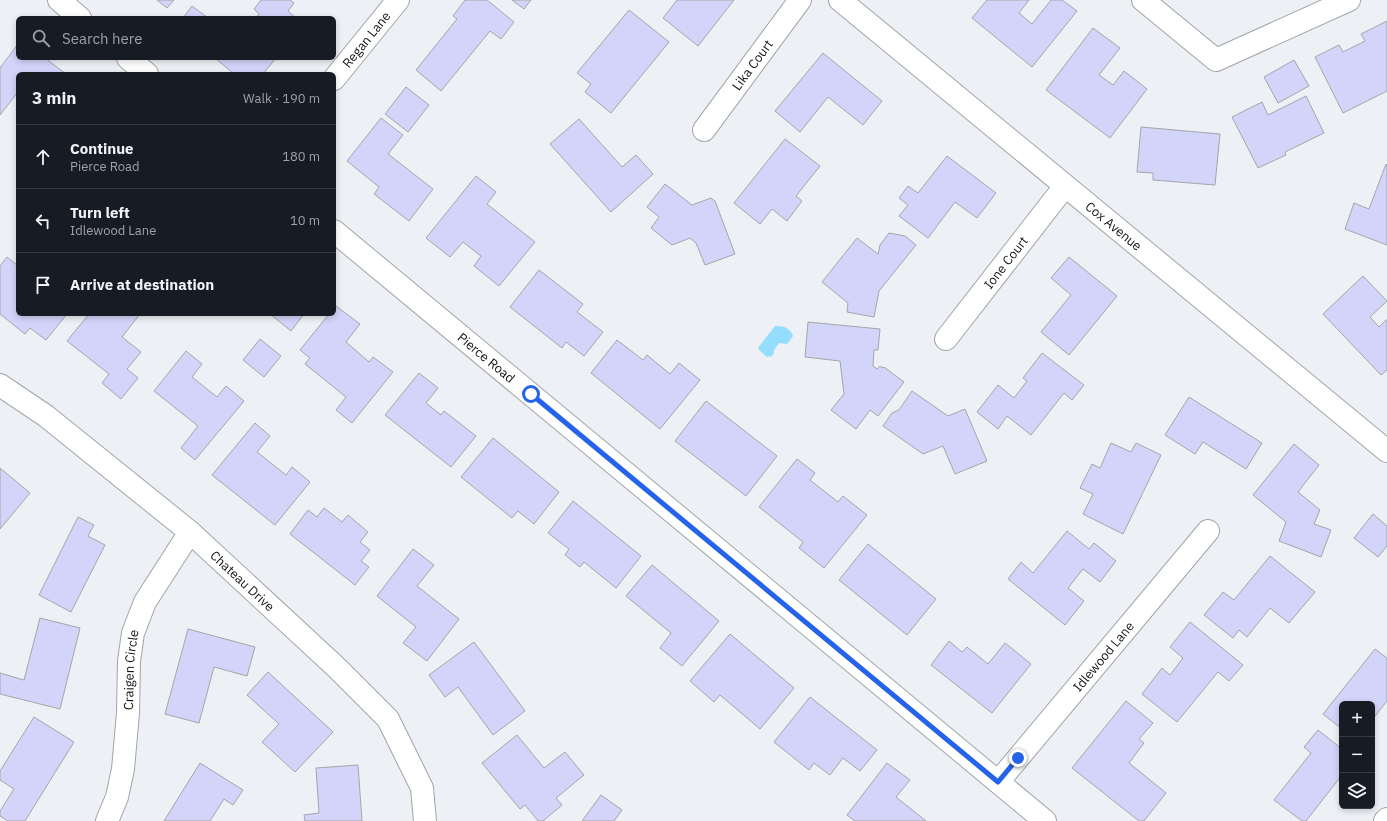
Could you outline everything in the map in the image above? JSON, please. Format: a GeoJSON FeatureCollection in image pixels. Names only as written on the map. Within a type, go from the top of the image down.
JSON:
{"type":"FeatureCollection","features":[{"type":"Feature","properties":{"kind":"street"},"geometry":{"type":"LineString","coordinates":[[59,0],[78,16]]}},
{"type":"Feature","properties":{"kind":"street","name":"Regan Lane"},"geometry":{"type":"LineString","coordinates":[[336,77],[398,0]]}},
{"type":"Feature","properties":{"kind":"street","name":"Lika Court"},"geometry":{"type":"LineString","coordinates":[[704,130],[800,0]]}},
{"type":"Feature","properties":{"kind":"street","name":"Cox Avenue"},"geometry":{"type":"LineString","coordinates":[[840,0],[1387,451]]}},
{"type":"Feature","properties":{"kind":"street"},"geometry":{"type":"LineString","coordinates":[[1143,0],[1216,60],[1349,0]]}},
{"type":"Feature","properties":{"kind":"street"},"geometry":{"type":"LineString","coordinates":[[130,60],[144,72]]}},
{"type":"Feature","properties":{"kind":"street","name":"Ione Court"},"geometry":{"type":"LineString","coordinates":[[946,339],[1065,186]]}},
{"type":"Feature","properties":{"kind":"street","name":"Pierce Road"},"geometry":{"type":"LineString","coordinates":[[336,233],[1045,821]]}},
{"type":"Feature","properties":{"kind":"street","name":"Chateau Drive"},"geometry":{"type":"LineString","coordinates":[[0,385],[46,416],[190,532],[336,666],[388,719],[422,788],[425,821]]}},
{"type":"Feature","properties":{"kind":"street","name":"Idlewood Lane"},"geometry":{"type":"LineString","coordinates":[[998,782],[1208,531]]}},
{"type":"Feature","properties":{"kind":"street","name":"Craigen Circle"},"geometry":{"type":"LineString","coordinates":[[107,821],[117,798],[123,769],[128,713],[129,661],[133,633],[145,602],[190,532]]}},
{"type":"Feature","properties":{"kind":"water"},"geometry":{"type":"Polygon","coordinates":[[[775,326],[786,328],[792,333],[793,336],[787,344],[779,343],[772,356],[767,357],[758,348],[775,326]]]}},
{"type":"Feature","properties":{"kind":"building"},"geometry":{"type":"Polygon","coordinates":[[[157,0],[174,0],[167,8],[157,0]]]}},
{"type":"Feature","properties":{"kind":"building"},"geometry":{"type":"Polygon","coordinates":[[[261,0],[290,0],[294,3],[288,11],[294,16],[258,16],[259,14],[254,9],[261,0]]]}},
{"type":"Feature","properties":{"kind":"building"},"geometry":{"type":"Polygon","coordinates":[[[465,0],[487,0],[514,22],[501,39],[490,31],[441,91],[416,70],[457,19],[453,16],[465,0]]]}},
{"type":"Feature","properties":{"kind":"building"},"geometry":{"type":"Polygon","coordinates":[[[512,0],[531,0],[524,9],[512,0]]]}},
{"type":"Feature","properties":{"kind":"building"},"geometry":{"type":"Polygon","coordinates":[[[677,0],[734,0],[698,46],[663,18],[677,0]]]}},
{"type":"Feature","properties":{"kind":"building"},"geometry":{"type":"Polygon","coordinates":[[[987,0],[1029,0],[1019,13],[1032,24],[1051,0],[1062,0],[1077,11],[1032,67],[972,18],[987,0]]]}},
{"type":"Feature","properties":{"kind":"building"},"geometry":{"type":"Polygon","coordinates":[[[192,6],[205,16],[184,16],[192,6]]]}},
{"type":"Feature","properties":{"kind":"building"},"geometry":{"type":"Polygon","coordinates":[[[629,10],[669,42],[611,113],[585,92],[591,84],[577,73],[629,10]]]}},
{"type":"Feature","properties":{"kind":"building"},"geometry":{"type":"Polygon","coordinates":[[[1387,21],[1387,91],[1343,113],[1315,57],[1339,45],[1343,52],[1365,41],[1361,34],[1387,21]]]}},
{"type":"Feature","properties":{"kind":"building"},"geometry":{"type":"Polygon","coordinates":[[[1093,28],[1120,48],[1099,75],[1113,85],[1124,71],[1147,89],[1110,138],[1046,90],[1093,28]]]}},
{"type":"Feature","properties":{"kind":"building"},"geometry":{"type":"Polygon","coordinates":[[[16,47],[16,60],[48,60],[63,72],[16,72],[16,95],[0,115],[0,68],[16,47]]]}},
{"type":"Feature","properties":{"kind":"building"},"geometry":{"type":"Polygon","coordinates":[[[823,53],[882,101],[863,125],[828,97],[800,132],[775,111],[823,53]]]}},
{"type":"Feature","properties":{"kind":"building"},"geometry":{"type":"Polygon","coordinates":[[[217,60],[274,60],[265,72],[232,72],[217,60]]]}},
{"type":"Feature","properties":{"kind":"building"},"geometry":{"type":"Polygon","coordinates":[[[1294,60],[1309,86],[1278,103],[1264,77],[1294,60]]]}},
{"type":"Feature","properties":{"kind":"building"},"geometry":{"type":"Polygon","coordinates":[[[406,87],[429,105],[408,132],[385,114],[406,87]]]}},
{"type":"Feature","properties":{"kind":"building"},"geometry":{"type":"Polygon","coordinates":[[[1306,96],[1324,133],[1285,152],[1286,155],[1258,168],[1232,117],[1262,102],[1268,115],[1306,96]]]}},
{"type":"Feature","properties":{"kind":"building"},"geometry":{"type":"Polygon","coordinates":[[[381,118],[403,135],[388,154],[433,189],[409,221],[374,194],[379,187],[347,161],[381,118]]]}},
{"type":"Feature","properties":{"kind":"building"},"geometry":{"type":"Polygon","coordinates":[[[579,119],[622,167],[636,155],[653,174],[611,212],[550,144],[579,119]]]}},
{"type":"Feature","properties":{"kind":"building"},"geometry":{"type":"Polygon","coordinates":[[[1141,127],[1220,134],[1215,185],[1153,180],[1153,173],[1137,172],[1141,127]]]}},
{"type":"Feature","properties":{"kind":"building"},"geometry":{"type":"Polygon","coordinates":[[[785,139],[820,166],[796,196],[802,201],[787,221],[772,209],[760,224],[734,203],[785,139]]]}},
{"type":"Feature","properties":{"kind":"building"},"geometry":{"type":"Polygon","coordinates":[[[947,156],[996,193],[977,218],[955,202],[928,238],[899,216],[908,205],[899,198],[908,186],[918,193],[947,156]]]}},
{"type":"Feature","properties":{"kind":"building"},"geometry":{"type":"Polygon","coordinates":[[[1386,164],[1387,245],[1345,229],[1354,203],[1369,209],[1386,164]]]}},
{"type":"Feature","properties":{"kind":"building"},"geometry":{"type":"Polygon","coordinates":[[[476,176],[496,192],[487,204],[535,242],[499,286],[474,266],[481,256],[463,242],[450,257],[426,238],[476,176]]]}},
{"type":"Feature","properties":{"kind":"building"},"geometry":{"type":"Polygon","coordinates":[[[665,184],[692,205],[711,198],[715,201],[735,254],[705,265],[696,243],[690,238],[672,245],[651,228],[659,217],[647,207],[665,184]]]}},
{"type":"Feature","properties":{"kind":"building"},"geometry":{"type":"Polygon","coordinates":[[[889,233],[905,236],[916,245],[879,291],[874,317],[847,312],[848,303],[822,282],[857,238],[878,254],[880,245],[889,233]]]}},
{"type":"Feature","properties":{"kind":"building"},"geometry":{"type":"Polygon","coordinates":[[[7,257],[16,264],[16,316],[65,316],[46,340],[30,328],[25,334],[0,314],[0,266],[7,257]]]}},
{"type":"Feature","properties":{"kind":"building"},"geometry":{"type":"Polygon","coordinates":[[[1069,257],[1117,296],[1069,355],[1041,332],[1071,295],[1051,278],[1069,257]]]}},
{"type":"Feature","properties":{"kind":"building"},"geometry":{"type":"Polygon","coordinates":[[[539,270],[583,304],[577,312],[603,332],[584,356],[566,342],[562,348],[510,307],[539,270]]]}},
{"type":"Feature","properties":{"kind":"building"},"geometry":{"type":"Polygon","coordinates":[[[1363,276],[1387,301],[1370,317],[1379,327],[1387,320],[1387,370],[1381,375],[1323,314],[1363,276]]]}},
{"type":"Feature","properties":{"kind":"building"},"geometry":{"type":"Polygon","coordinates":[[[336,306],[360,324],[346,342],[369,362],[373,357],[393,372],[352,423],[336,410],[346,397],[305,364],[310,358],[300,350],[327,316],[336,316],[336,306]]]}},
{"type":"Feature","properties":{"kind":"building"},"geometry":{"type":"Polygon","coordinates":[[[87,316],[138,316],[122,337],[141,352],[127,369],[138,378],[121,399],[102,383],[109,374],[67,341],[87,316]]]}},
{"type":"Feature","properties":{"kind":"building"},"geometry":{"type":"Polygon","coordinates":[[[272,316],[302,316],[291,331],[272,316]]]}},
{"type":"Feature","properties":{"kind":"building"},"geometry":{"type":"Polygon","coordinates":[[[808,322],[880,329],[878,350],[874,350],[873,366],[877,369],[880,366],[883,368],[884,367],[904,382],[878,416],[870,410],[856,429],[831,410],[844,394],[840,361],[805,357],[808,322]]]}},
{"type":"Feature","properties":{"kind":"building"},"geometry":{"type":"Polygon","coordinates":[[[260,339],[281,356],[264,377],[243,360],[260,339]]]}},
{"type":"Feature","properties":{"kind":"building"},"geometry":{"type":"Polygon","coordinates":[[[617,340],[643,360],[647,355],[670,374],[679,363],[700,380],[660,429],[591,373],[617,340]]]}},
{"type":"Feature","properties":{"kind":"building"},"geometry":{"type":"Polygon","coordinates":[[[186,351],[202,364],[192,377],[217,397],[226,386],[244,401],[195,460],[181,448],[198,426],[154,391],[186,351]]]}},
{"type":"Feature","properties":{"kind":"building"},"geometry":{"type":"Polygon","coordinates":[[[1042,353],[1084,385],[1072,400],[1064,393],[1031,435],[1007,416],[998,429],[977,412],[998,385],[1014,398],[1027,381],[1023,378],[1042,353]]]}},
{"type":"Feature","properties":{"kind":"building"},"geometry":{"type":"Polygon","coordinates":[[[419,373],[438,388],[426,403],[441,415],[444,411],[476,436],[451,467],[385,415],[419,373]]]}},
{"type":"Feature","properties":{"kind":"building"},"geometry":{"type":"Polygon","coordinates":[[[912,391],[948,416],[965,409],[987,461],[955,474],[943,446],[923,454],[883,426],[892,413],[899,410],[912,391]]]}},
{"type":"Feature","properties":{"kind":"building"},"geometry":{"type":"Polygon","coordinates":[[[1189,397],[1262,443],[1246,469],[1203,442],[1195,454],[1165,435],[1189,397]]]}},
{"type":"Feature","properties":{"kind":"building"},"geometry":{"type":"Polygon","coordinates":[[[706,401],[777,456],[746,496],[675,441],[706,401]]]}},
{"type":"Feature","properties":{"kind":"building"},"geometry":{"type":"Polygon","coordinates":[[[255,423],[270,436],[257,452],[286,475],[292,467],[310,482],[275,525],[212,475],[255,423]]]}},
{"type":"Feature","properties":{"kind":"building"},"geometry":{"type":"Polygon","coordinates":[[[493,438],[559,492],[534,524],[518,511],[512,518],[461,477],[493,438]]]}},
{"type":"Feature","properties":{"kind":"building"},"geometry":{"type":"Polygon","coordinates":[[[1111,443],[1131,452],[1136,443],[1161,455],[1123,534],[1083,514],[1093,494],[1080,488],[1092,464],[1100,468],[1111,443]]]}},
{"type":"Feature","properties":{"kind":"building"},"geometry":{"type":"Polygon","coordinates":[[[1294,444],[1319,465],[1298,492],[1320,510],[1314,524],[1331,530],[1321,557],[1279,541],[1286,522],[1253,495],[1294,444]]]}},
{"type":"Feature","properties":{"kind":"building"},"geometry":{"type":"Polygon","coordinates":[[[797,459],[815,473],[810,480],[838,502],[843,496],[867,515],[824,568],[799,548],[803,542],[759,507],[797,459]]]}},
{"type":"Feature","properties":{"kind":"building"},"geometry":{"type":"Polygon","coordinates":[[[0,468],[30,493],[0,529],[0,468]]]}},
{"type":"Feature","properties":{"kind":"building"},"geometry":{"type":"Polygon","coordinates":[[[573,501],[641,556],[616,588],[584,562],[580,567],[565,555],[569,549],[548,533],[573,501]]]}},
{"type":"Feature","properties":{"kind":"building"},"geometry":{"type":"Polygon","coordinates":[[[324,508],[342,522],[348,515],[368,532],[360,542],[370,550],[361,561],[369,567],[355,585],[290,534],[308,510],[317,517],[324,508]]]}},
{"type":"Feature","properties":{"kind":"building"},"geometry":{"type":"Polygon","coordinates":[[[1373,514],[1387,526],[1387,546],[1378,557],[1354,538],[1373,514]]]}},
{"type":"Feature","properties":{"kind":"building"},"geometry":{"type":"Polygon","coordinates":[[[78,517],[94,525],[88,536],[105,545],[71,612],[39,595],[78,517]]]}},
{"type":"Feature","properties":{"kind":"building"},"geometry":{"type":"Polygon","coordinates":[[[1067,531],[1089,549],[1094,543],[1116,561],[1100,582],[1083,569],[1068,588],[1084,601],[1065,625],[1008,579],[1021,562],[1033,573],[1067,531]]]}},
{"type":"Feature","properties":{"kind":"building"},"geometry":{"type":"Polygon","coordinates":[[[868,544],[936,599],[907,635],[839,580],[868,544]]]}},
{"type":"Feature","properties":{"kind":"building"},"geometry":{"type":"Polygon","coordinates":[[[413,549],[434,565],[417,586],[459,619],[427,661],[403,643],[416,627],[377,596],[413,549]]]}},
{"type":"Feature","properties":{"kind":"building"},"geometry":{"type":"Polygon","coordinates":[[[1270,556],[1315,592],[1289,623],[1270,608],[1247,637],[1239,630],[1233,638],[1204,615],[1223,592],[1234,600],[1270,556]]]}},
{"type":"Feature","properties":{"kind":"building"},"geometry":{"type":"Polygon","coordinates":[[[652,565],[719,621],[682,666],[660,648],[671,633],[626,596],[652,565]]]}},
{"type":"Feature","properties":{"kind":"building"},"geometry":{"type":"Polygon","coordinates":[[[40,618],[80,628],[60,709],[0,694],[0,673],[24,680],[40,618]]]}},
{"type":"Feature","properties":{"kind":"building"},"geometry":{"type":"Polygon","coordinates":[[[1190,622],[1243,665],[1229,681],[1218,672],[1177,722],[1142,694],[1162,668],[1170,675],[1183,658],[1170,647],[1190,622]]]}},
{"type":"Feature","properties":{"kind":"building"},"geometry":{"type":"Polygon","coordinates":[[[188,629],[255,647],[247,676],[214,667],[199,723],[165,714],[188,629]]]}},
{"type":"Feature","properties":{"kind":"building"},"geometry":{"type":"Polygon","coordinates":[[[730,634],[794,688],[760,729],[720,695],[714,702],[690,681],[730,634]]]}},
{"type":"Feature","properties":{"kind":"building"},"geometry":{"type":"Polygon","coordinates":[[[949,641],[962,652],[967,647],[988,664],[1005,643],[1031,664],[992,713],[931,665],[949,641]]]}},
{"type":"Feature","properties":{"kind":"building"},"geometry":{"type":"Polygon","coordinates":[[[474,642],[525,711],[493,735],[458,687],[445,697],[429,675],[474,642]]]}},
{"type":"Feature","properties":{"kind":"building"},"geometry":{"type":"Polygon","coordinates":[[[1375,649],[1387,658],[1387,701],[1375,716],[1375,701],[1339,701],[1339,727],[1323,714],[1375,649]]]}},
{"type":"Feature","properties":{"kind":"building"},"geometry":{"type":"Polygon","coordinates":[[[268,672],[333,732],[295,772],[262,742],[279,724],[247,695],[268,672]]]}},
{"type":"Feature","properties":{"kind":"building"},"geometry":{"type":"Polygon","coordinates":[[[810,697],[877,750],[860,771],[843,758],[830,775],[814,763],[809,770],[774,742],[810,697]]]}},
{"type":"Feature","properties":{"kind":"building"},"geometry":{"type":"Polygon","coordinates":[[[1126,701],[1153,723],[1139,739],[1144,743],[1129,763],[1166,793],[1144,821],[1139,821],[1072,768],[1126,701]]]}},
{"type":"Feature","properties":{"kind":"building"},"geometry":{"type":"Polygon","coordinates":[[[34,717],[74,742],[25,821],[8,821],[0,816],[0,811],[14,789],[0,780],[0,771],[34,717]]]}},
{"type":"Feature","properties":{"kind":"building"},"geometry":{"type":"Polygon","coordinates":[[[1318,730],[1339,747],[1339,779],[1306,821],[1302,821],[1274,800],[1311,753],[1304,747],[1318,730]]]}},
{"type":"Feature","properties":{"kind":"building"},"geometry":{"type":"Polygon","coordinates":[[[517,735],[544,768],[565,752],[584,775],[556,798],[562,805],[543,821],[538,821],[525,805],[520,809],[482,763],[517,735]]]}},
{"type":"Feature","properties":{"kind":"building"},"geometry":{"type":"Polygon","coordinates":[[[200,763],[243,790],[233,805],[224,799],[210,821],[164,821],[200,763]]]}},
{"type":"Feature","properties":{"kind":"building"},"geometry":{"type":"Polygon","coordinates":[[[887,763],[910,780],[896,797],[926,821],[855,821],[847,815],[887,763]]]}},
{"type":"Feature","properties":{"kind":"building"},"geometry":{"type":"Polygon","coordinates":[[[358,765],[362,821],[305,821],[304,815],[319,813],[316,768],[358,765]]]}},
{"type":"Feature","properties":{"kind":"building"},"geometry":{"type":"Polygon","coordinates":[[[601,795],[622,810],[614,821],[582,821],[601,795]]]}},
{"type":"Feature","properties":{"kind":"route"},"geometry":{"type":"LineString","coordinates":[[531,394],[998,782],[1018,758]]}}]}
